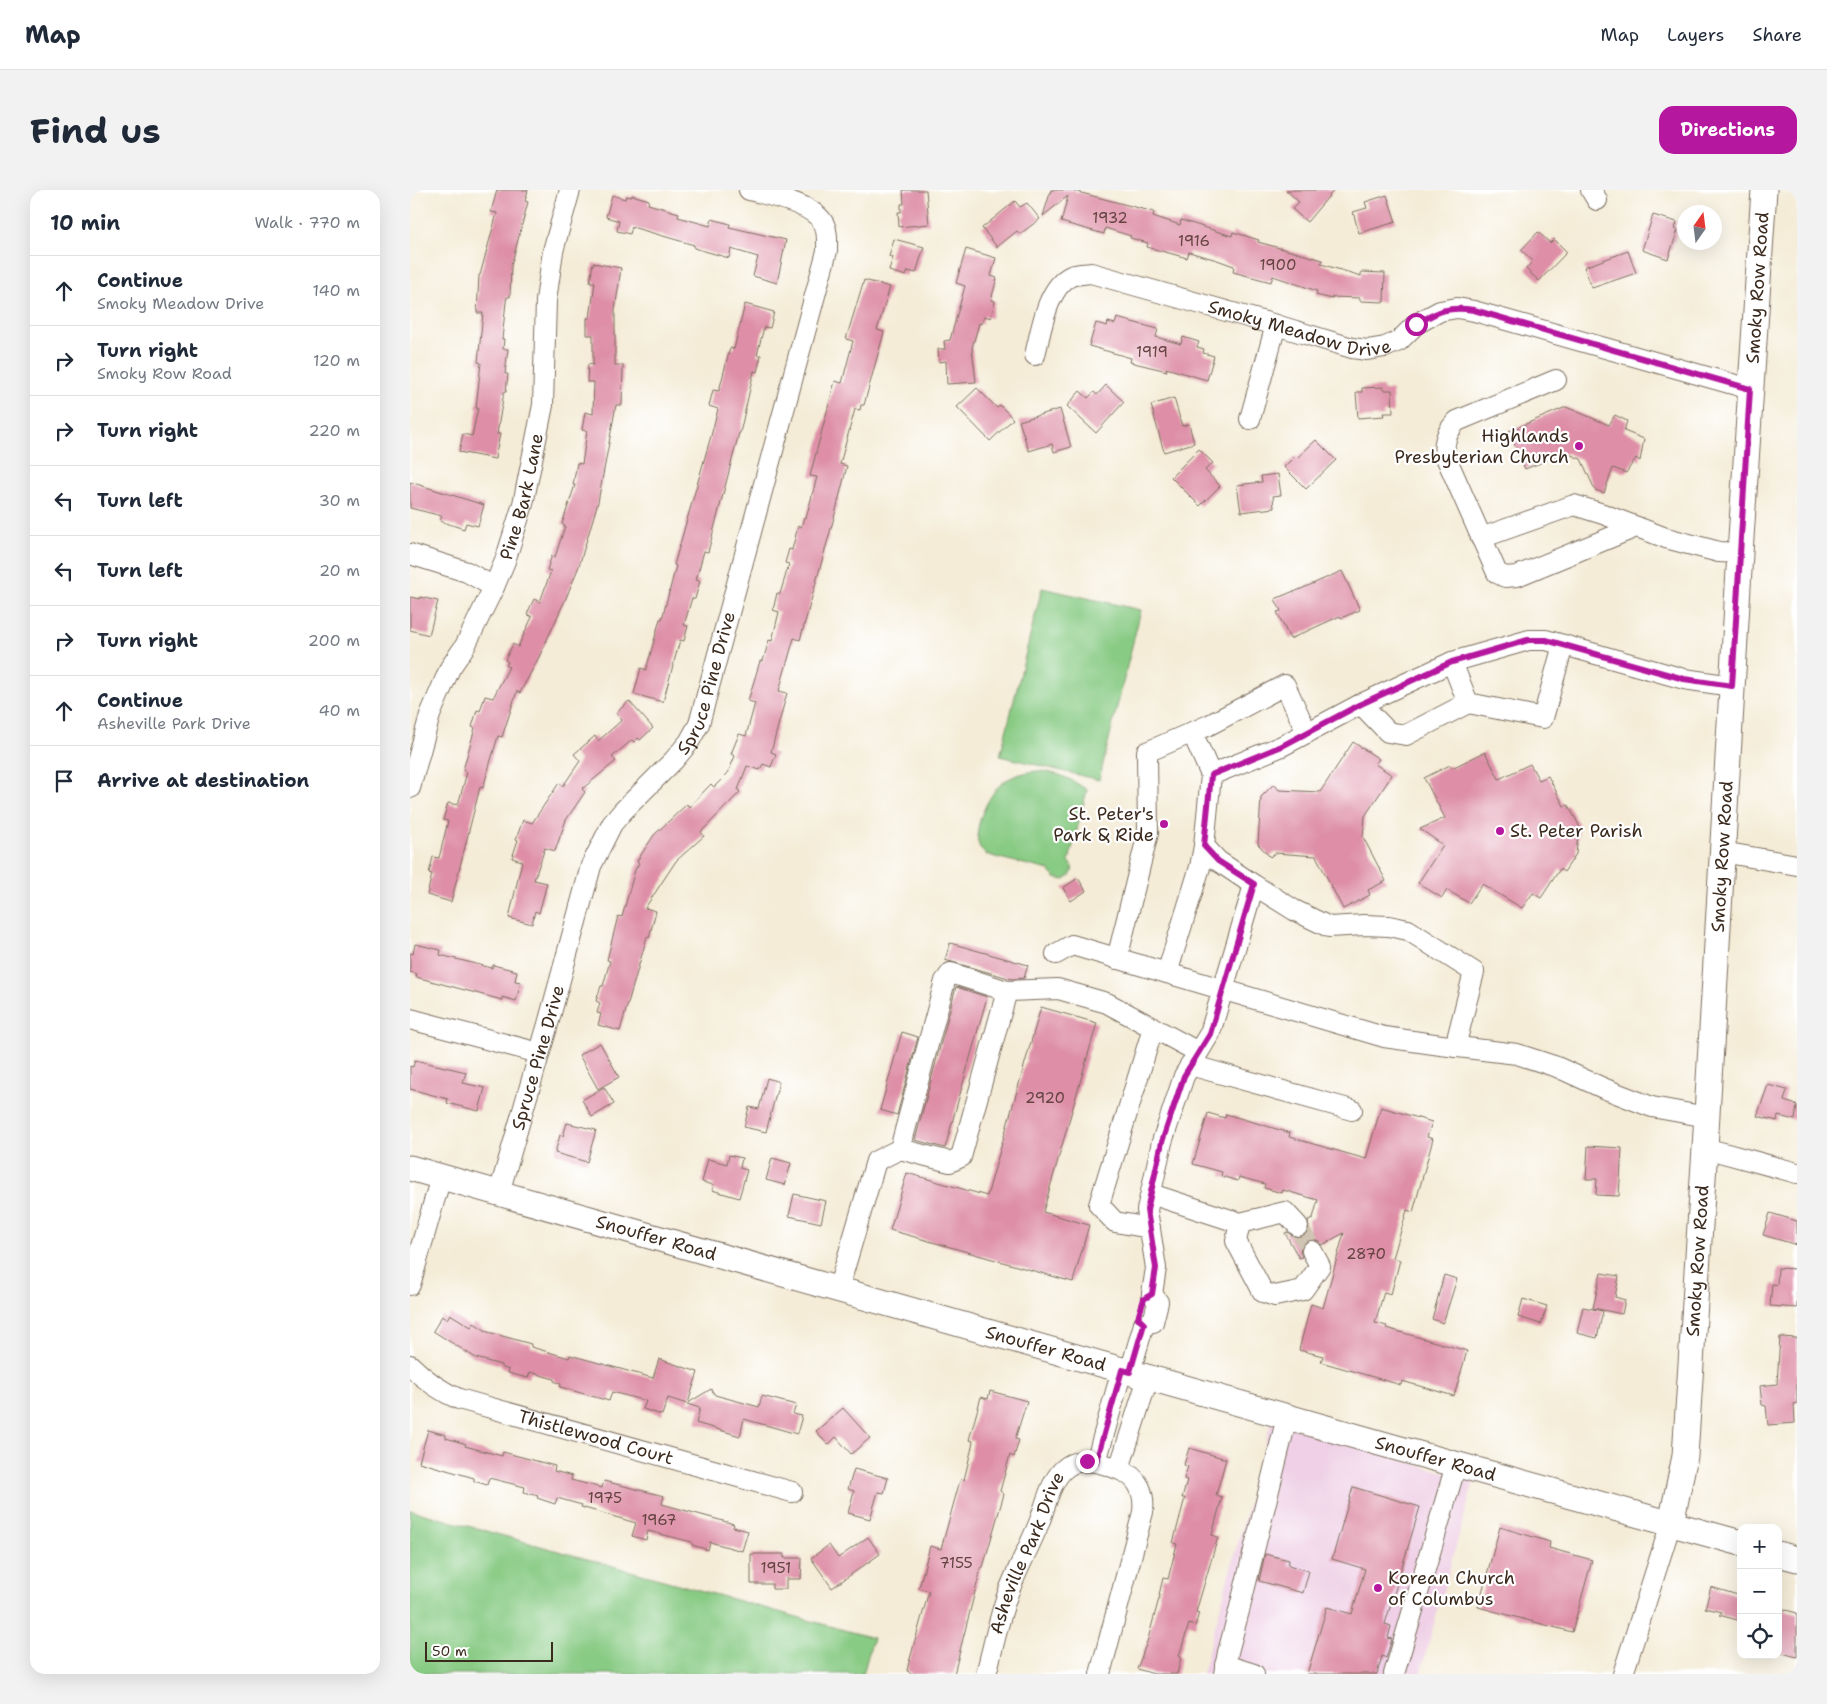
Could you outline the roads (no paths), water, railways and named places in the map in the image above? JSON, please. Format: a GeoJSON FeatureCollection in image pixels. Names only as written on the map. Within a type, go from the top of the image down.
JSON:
{"type":"FeatureCollection","features":[{"type":"Feature","properties":{"kind":"main road","name":"Smoky Row Road"},"geometry":{"type":"LineString","coordinates":[[1671,1523],[1685,1456],[1750,389],[1764,190]]}},
{"type":"Feature","properties":{"kind":"main road","name":"Snouffer Road"},"geometry":{"type":"LineString","coordinates":[[410,1168],[612,1227],[1737,1542]]}},
{"type":"Feature","properties":{"kind":"main road"},"geometry":{"type":"LineString","coordinates":[[1782,1555],[1797,1559]]}},
{"type":"Feature","properties":{"kind":"street","name":"Pine Bark Lane"},"geometry":{"type":"LineString","coordinates":[[410,788],[430,715],[450,668],[465,646],[494,587],[505,561],[523,504],[543,405],[546,300],[553,252],[570,190]]}},
{"type":"Feature","properties":{"kind":"street","name":"Spruce Pine Drive"},"geometry":{"type":"LineString","coordinates":[[499,1193],[591,866],[612,824],[674,760],[689,742],[699,724],[827,252],[827,233],[824,224],[818,216],[803,206],[749,190]]}},
{"type":"Feature","properties":{"kind":"street","name":"Smoky Meadow Drive"},"geometry":{"type":"LineString","coordinates":[[1035,355],[1049,302],[1058,286],[1073,276],[1090,273],[1352,348],[1368,350],[1385,347],[1398,341],[1416,324],[1440,311],[1457,308],[1474,310],[1750,389]]}},
{"type":"Feature","properties":{"kind":"street"},"geometry":{"type":"LineString","coordinates":[[1250,420],[1276,325]]}},
{"type":"Feature","properties":{"kind":"street"},"geometry":{"type":"LineString","coordinates":[[1556,380],[1457,421],[1449,432],[1444,448],[1445,455],[1497,573],[1505,577],[1517,576],[1636,527]]}},
{"type":"Feature","properties":{"kind":"street"},"geometry":{"type":"LineString","coordinates":[[1481,538],[1574,505],[1666,538],[1719,552],[1740,554]]}},
{"type":"Feature","properties":{"kind":"street"},"geometry":{"type":"LineString","coordinates":[[410,554],[467,572],[494,587]]}},
{"type":"Feature","properties":{"kind":"street"},"geometry":{"type":"LineString","coordinates":[[1211,775],[1282,746],[1361,704],[1452,662],[1528,640],[1546,640],[1684,679],[1732,686]]}},
{"type":"Feature","properties":{"kind":"street"},"geometry":{"type":"LineString","coordinates":[[1361,704],[1388,732],[1406,736],[1468,703],[1543,718],[1563,645]]}},
{"type":"Feature","properties":{"kind":"street"},"geometry":{"type":"LineString","coordinates":[[1452,662],[1468,703]]}},
{"type":"Feature","properties":{"kind":"street"},"geometry":{"type":"LineString","coordinates":[[1117,959],[1148,833],[1148,752],[1285,685],[1307,732]]}},
{"type":"Feature","properties":{"kind":"street"},"geometry":{"type":"LineString","coordinates":[[1167,973],[1200,868],[1204,846],[1211,775],[1192,732]]}},
{"type":"Feature","properties":{"kind":"street"},"geometry":{"type":"LineString","coordinates":[[1204,846],[1218,861],[1294,910],[1329,927],[1364,925],[1389,926],[1408,930],[1474,972],[1455,1047]]}},
{"type":"Feature","properties":{"kind":"street"},"geometry":{"type":"LineString","coordinates":[[1722,852],[1797,865]]}},
{"type":"Feature","properties":{"kind":"street"},"geometry":{"type":"LineString","coordinates":[[1119,1469],[1133,1373],[1144,1324],[1153,1322],[1158,1302],[1152,1294],[1156,1268],[1147,1210],[1162,1142],[1184,1076],[1210,1034],[1254,884]]}},
{"type":"Feature","properties":{"kind":"street"},"geometry":{"type":"LineString","coordinates":[[1056,954],[1072,945],[1384,1037],[1517,1054],[1557,1067],[1603,1088],[1652,1107],[1707,1117]]}},
{"type":"Feature","properties":{"kind":"street"},"geometry":{"type":"LineString","coordinates":[[900,1149],[945,981],[951,973],[1008,991],[1058,989],[1107,1003],[1154,1028],[1194,1059],[1352,1110]]}},
{"type":"Feature","properties":{"kind":"street"},"geometry":{"type":"LineString","coordinates":[[838,1290],[876,1161],[900,1149],[950,1162],[961,1157],[1008,991]]}},
{"type":"Feature","properties":{"kind":"street"},"geometry":{"type":"LineString","coordinates":[[410,1019],[539,1053]]}},
{"type":"Feature","properties":{"kind":"street"},"geometry":{"type":"LineString","coordinates":[[1150,1228],[1115,1222],[1099,1205],[1154,1028]]}},
{"type":"Feature","properties":{"kind":"street"},"geometry":{"type":"LineString","coordinates":[[1705,1148],[1797,1173]]}},
{"type":"Feature","properties":{"kind":"street"},"geometry":{"type":"LineString","coordinates":[[410,1286],[441,1177]]}},
{"type":"Feature","properties":{"kind":"street"},"geometry":{"type":"LineString","coordinates":[[1151,1194],[1238,1232],[1263,1292],[1275,1296],[1303,1290],[1320,1266],[1312,1251]]}},
{"type":"Feature","properties":{"kind":"street"},"geometry":{"type":"LineString","coordinates":[[1238,1232],[1285,1212],[1298,1226]]}},
{"type":"Feature","properties":{"kind":"street","name":"Thistlewood Court"},"geometry":{"type":"LineString","coordinates":[[410,1365],[423,1379],[436,1388],[459,1399],[792,1492]]}},
{"type":"Feature","properties":{"kind":"street"},"geometry":{"type":"LineString","coordinates":[[1096,1462],[1133,1373]]}},
{"type":"Feature","properties":{"kind":"street"},"geometry":{"type":"LineString","coordinates":[[1254,1674],[1225,1669],[1287,1417]]}},
{"type":"Feature","properties":{"kind":"street","name":"Asheville Park Drive"},"geometry":{"type":"LineString","coordinates":[[986,1674],[1007,1597],[1057,1478],[1069,1465],[1078,1462],[1096,1462],[1128,1473],[1140,1486],[1143,1494],[1143,1512],[1100,1674]]}},
{"type":"Feature","properties":{"kind":"street"},"geometry":{"type":"LineString","coordinates":[[1394,1674],[1456,1464]]}},
{"type":"Feature","properties":{"kind":"street"},"geometry":{"type":"LineString","coordinates":[[1623,1674],[1646,1607],[1671,1523]]}},
{"type":"Feature","properties":{"kind":"tunnel"},"geometry":{"type":"LineString","coordinates":[[1298,1226],[1312,1251]]}},
{"type":"Feature","properties":{"kind":"place","name":"Highlands Presbyterian Church"},"geometry":{"type":"Point","coordinates":[1579,446]}},
{"type":"Feature","properties":{"kind":"place","name":"St. Peter's Park & Ride"},"geometry":{"type":"Point","coordinates":[1164,824]}},
{"type":"Feature","properties":{"kind":"place","name":"St. Peter Parish"},"geometry":{"type":"Point","coordinates":[1500,831]}},
{"type":"Feature","properties":{"kind":"place","name":"Korean Church of Columbus"},"geometry":{"type":"Point","coordinates":[1378,1588]}}]}
